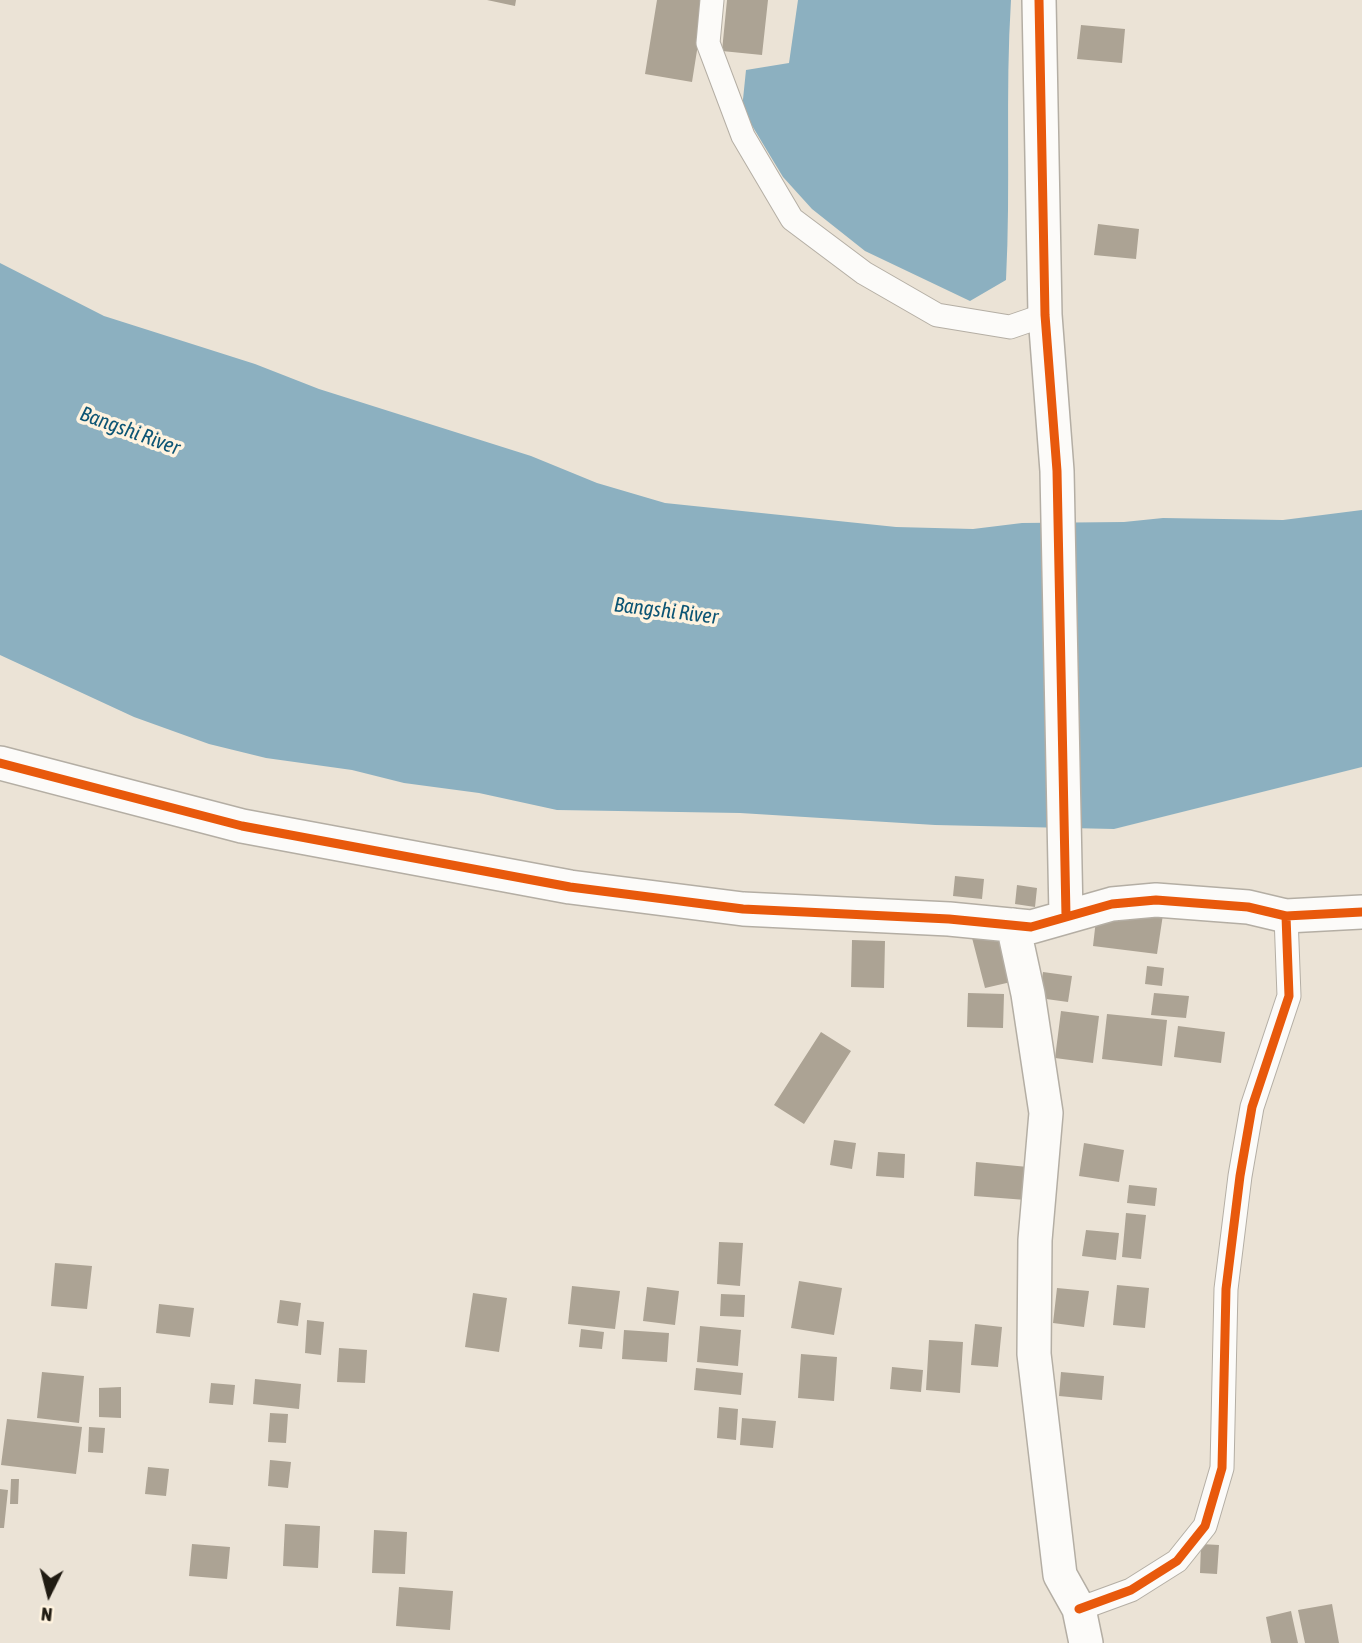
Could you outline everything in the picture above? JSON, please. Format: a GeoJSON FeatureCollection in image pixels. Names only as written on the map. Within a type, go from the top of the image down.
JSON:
{"type":"FeatureCollection","features":[{"type":"Feature","properties":{"kind":"street"},"geometry":{"type":"LineString","coordinates":[[712,0],[708,43],[743,136],[792,219],[864,273],[937,315],[1010,327],[1045,315]]}},
{"type":"Feature","properties":{"kind":"street"},"geometry":{"type":"LineString","coordinates":[[1039,0],[1045,315],[1057,471],[1066,916]]}},
{"type":"Feature","properties":{"kind":"street"},"geometry":{"type":"LineString","coordinates":[[0,763],[242,826],[570,887],[743,909],[949,919],[1031,927],[1112,904],[1156,901],[1248,906],[1286,916],[1362,912]]}},
{"type":"Feature","properties":{"kind":"street"},"geometry":{"type":"LineString","coordinates":[[1079,1609],[1131,1590],[1177,1561],[1205,1526],[1222,1468],[1226,1289],[1240,1176],[1252,1107],[1289,996],[1286,916]]}},
{"type":"Feature","properties":{"kind":"street"},"geometry":{"type":"LineString","coordinates":[[1013,925],[1028,994],[1046,1113],[1035,1240],[1034,1354],[1060,1575],[1079,1609],[1086,1643]]}},
{"type":"Feature","properties":{"kind":"water"},"geometry":{"type":"Polygon","coordinates":[[[798,0],[1011,0],[1006,280],[970,301],[865,251],[812,209],[783,177],[742,109],[746,70],[789,63],[798,0]]]}},
{"type":"Feature","properties":{"kind":"water","name":"Bangshi River"},"geometry":{"type":"Polygon","coordinates":[[[0,263],[104,316],[255,364],[319,389],[531,456],[597,483],[665,503],[896,527],[973,529],[1022,523],[1124,522],[1163,518],[1283,520],[1362,510],[1362,767],[1114,829],[935,825],[740,813],[557,810],[479,793],[404,783],[352,770],[266,758],[209,744],[134,717],[0,655],[0,263]]]}},
{"type":"Feature","properties":{"kind":"building"},"geometry":{"type":"Polygon","coordinates":[[[487,0],[516,0],[515,6],[487,0]]]}},
{"type":"Feature","properties":{"kind":"building"},"geometry":{"type":"Polygon","coordinates":[[[657,0],[705,0],[692,82],[645,74],[657,0]]]}},
{"type":"Feature","properties":{"kind":"building"},"geometry":{"type":"Polygon","coordinates":[[[727,0],[768,0],[762,55],[722,51],[727,0]]]}},
{"type":"Feature","properties":{"kind":"building"},"geometry":{"type":"Polygon","coordinates":[[[1081,25],[1125,29],[1122,63],[1077,59],[1081,25]]]}},
{"type":"Feature","properties":{"kind":"building"},"geometry":{"type":"Polygon","coordinates":[[[1098,224],[1139,229],[1136,259],[1094,255],[1098,224]]]}},
{"type":"Feature","properties":{"kind":"building"},"geometry":{"type":"Polygon","coordinates":[[[955,876],[984,879],[982,899],[953,896],[955,876]]]}},
{"type":"Feature","properties":{"kind":"building"},"geometry":{"type":"Polygon","coordinates":[[[1017,885],[1037,888],[1035,907],[1015,904],[1017,885]]]}},
{"type":"Feature","properties":{"kind":"building"},"geometry":{"type":"Polygon","coordinates":[[[1164,908],[1157,954],[1093,946],[1097,911],[1164,908]]]}},
{"type":"Feature","properties":{"kind":"building"},"geometry":{"type":"Polygon","coordinates":[[[997,927],[1011,982],[985,988],[971,934],[997,927]]]}},
{"type":"Feature","properties":{"kind":"building"},"geometry":{"type":"Polygon","coordinates":[[[852,940],[885,941],[884,988],[851,987],[852,940]]]}},
{"type":"Feature","properties":{"kind":"building"},"geometry":{"type":"Polygon","coordinates":[[[1147,966],[1164,968],[1162,986],[1145,984],[1147,966]]]}},
{"type":"Feature","properties":{"kind":"building"},"geometry":{"type":"Polygon","coordinates":[[[1043,972],[1072,976],[1068,1002],[1039,998],[1043,972]]]}},
{"type":"Feature","properties":{"kind":"building"},"geometry":{"type":"Polygon","coordinates":[[[968,993],[1004,994],[1003,1028],[967,1027],[968,993]]]}},
{"type":"Feature","properties":{"kind":"building"},"geometry":{"type":"Polygon","coordinates":[[[1154,993],[1189,996],[1186,1018],[1151,1015],[1154,993]]]}},
{"type":"Feature","properties":{"kind":"building"},"geometry":{"type":"Polygon","coordinates":[[[1061,1011],[1099,1016],[1093,1063],[1055,1058],[1061,1011]]]}},
{"type":"Feature","properties":{"kind":"building"},"geometry":{"type":"Polygon","coordinates":[[[1107,1014],[1167,1020],[1162,1066],[1102,1059],[1107,1014]]]}},
{"type":"Feature","properties":{"kind":"building"},"geometry":{"type":"Polygon","coordinates":[[[1178,1026],[1225,1032],[1221,1063],[1174,1057],[1178,1026]]]}},
{"type":"Feature","properties":{"kind":"building"},"geometry":{"type":"Polygon","coordinates":[[[821,1032],[851,1051],[804,1124],[774,1105],[821,1032]]]}},
{"type":"Feature","properties":{"kind":"building"},"geometry":{"type":"Polygon","coordinates":[[[834,1140],[856,1143],[852,1169],[830,1165],[834,1140]]]}},
{"type":"Feature","properties":{"kind":"building"},"geometry":{"type":"Polygon","coordinates":[[[1084,1143],[1124,1150],[1119,1182],[1079,1176],[1084,1143]]]}},
{"type":"Feature","properties":{"kind":"building"},"geometry":{"type":"Polygon","coordinates":[[[878,1152],[905,1154],[904,1178],[876,1176],[878,1152]]]}},
{"type":"Feature","properties":{"kind":"building"},"geometry":{"type":"Polygon","coordinates":[[[976,1162],[1028,1167],[1026,1200],[974,1196],[976,1162]]]}},
{"type":"Feature","properties":{"kind":"building"},"geometry":{"type":"Polygon","coordinates":[[[1129,1185],[1157,1188],[1155,1206],[1127,1203],[1129,1185]]]}},
{"type":"Feature","properties":{"kind":"building"},"geometry":{"type":"Polygon","coordinates":[[[1126,1213],[1146,1215],[1141,1259],[1122,1257],[1126,1213]]]}},
{"type":"Feature","properties":{"kind":"building"},"geometry":{"type":"Polygon","coordinates":[[[1086,1230],[1119,1233],[1116,1260],[1082,1256],[1086,1230]]]}},
{"type":"Feature","properties":{"kind":"building"},"geometry":{"type":"Polygon","coordinates":[[[719,1242],[743,1243],[740,1286],[717,1284],[719,1242]]]}},
{"type":"Feature","properties":{"kind":"building"},"geometry":{"type":"Polygon","coordinates":[[[55,1263],[92,1266],[87,1309],[51,1306],[55,1263]]]}},
{"type":"Feature","properties":{"kind":"building"},"geometry":{"type":"Polygon","coordinates":[[[799,1281],[842,1288],[834,1335],[791,1328],[799,1281]]]}},
{"type":"Feature","properties":{"kind":"building"},"geometry":{"type":"Polygon","coordinates":[[[1117,1285],[1149,1288],[1145,1328],[1113,1325],[1117,1285]]]}},
{"type":"Feature","properties":{"kind":"building"},"geometry":{"type":"Polygon","coordinates":[[[572,1286],[620,1291],[615,1329],[568,1324],[572,1286]]]}},
{"type":"Feature","properties":{"kind":"building"},"geometry":{"type":"Polygon","coordinates":[[[647,1287],[679,1291],[675,1325],[643,1321],[647,1287]]]}},
{"type":"Feature","properties":{"kind":"building"},"geometry":{"type":"Polygon","coordinates":[[[1057,1288],[1089,1291],[1084,1327],[1053,1323],[1057,1288]]]}},
{"type":"Feature","properties":{"kind":"building"},"geometry":{"type":"Polygon","coordinates":[[[473,1293],[507,1298],[499,1352],[465,1347],[473,1293]]]}},
{"type":"Feature","properties":{"kind":"building"},"geometry":{"type":"Polygon","coordinates":[[[721,1294],[745,1295],[744,1317],[720,1316],[721,1294]]]}},
{"type":"Feature","properties":{"kind":"building"},"geometry":{"type":"Polygon","coordinates":[[[280,1300],[301,1303],[298,1326],[277,1323],[280,1300]]]}},
{"type":"Feature","properties":{"kind":"building"},"geometry":{"type":"Polygon","coordinates":[[[159,1304],[194,1308],[190,1337],[156,1333],[159,1304]]]}},
{"type":"Feature","properties":{"kind":"building"},"geometry":{"type":"Polygon","coordinates":[[[307,1320],[324,1322],[321,1355],[305,1353],[307,1320]]]}},
{"type":"Feature","properties":{"kind":"building"},"geometry":{"type":"Polygon","coordinates":[[[975,1324],[1002,1327],[998,1367],[971,1365],[975,1324]]]}},
{"type":"Feature","properties":{"kind":"building"},"geometry":{"type":"Polygon","coordinates":[[[700,1326],[741,1330],[738,1366],[697,1362],[700,1326]]]}},
{"type":"Feature","properties":{"kind":"building"},"geometry":{"type":"Polygon","coordinates":[[[581,1329],[604,1332],[602,1349],[579,1347],[581,1329]]]}},
{"type":"Feature","properties":{"kind":"building"},"geometry":{"type":"Polygon","coordinates":[[[624,1330],[669,1333],[667,1362],[622,1359],[624,1330]]]}},
{"type":"Feature","properties":{"kind":"building"},"geometry":{"type":"Polygon","coordinates":[[[929,1340],[963,1342],[960,1393],[926,1390],[929,1340]]]}},
{"type":"Feature","properties":{"kind":"building"},"geometry":{"type":"Polygon","coordinates":[[[339,1348],[367,1350],[365,1383],[337,1382],[339,1348]]]}},
{"type":"Feature","properties":{"kind":"building"},"geometry":{"type":"Polygon","coordinates":[[[801,1354],[837,1357],[834,1401],[798,1398],[801,1354]]]}},
{"type":"Feature","properties":{"kind":"building"},"geometry":{"type":"Polygon","coordinates":[[[892,1367],[923,1370],[921,1392],[890,1389],[892,1367]]]}},
{"type":"Feature","properties":{"kind":"building"},"geometry":{"type":"Polygon","coordinates":[[[696,1368],[743,1373],[741,1395],[694,1390],[696,1368]]]}},
{"type":"Feature","properties":{"kind":"building"},"geometry":{"type":"Polygon","coordinates":[[[42,1372],[84,1376],[79,1423],[37,1418],[42,1372]]]}},
{"type":"Feature","properties":{"kind":"building"},"geometry":{"type":"Polygon","coordinates":[[[1061,1372],[1104,1376],[1102,1400],[1059,1396],[1061,1372]]]}},
{"type":"Feature","properties":{"kind":"building"},"geometry":{"type":"Polygon","coordinates":[[[255,1379],[301,1384],[299,1409],[253,1404],[255,1379]]]}},
{"type":"Feature","properties":{"kind":"building"},"geometry":{"type":"Polygon","coordinates":[[[211,1383],[235,1385],[233,1405],[209,1403],[211,1383]]]}},
{"type":"Feature","properties":{"kind":"building"},"geometry":{"type":"Polygon","coordinates":[[[121,1387],[121,1418],[99,1417],[99,1388],[121,1387]]]}},
{"type":"Feature","properties":{"kind":"building"},"geometry":{"type":"Polygon","coordinates":[[[719,1407],[738,1409],[736,1440],[717,1438],[719,1407]]]}},
{"type":"Feature","properties":{"kind":"building"},"geometry":{"type":"Polygon","coordinates":[[[270,1413],[288,1414],[286,1443],[268,1442],[270,1413]]]}},
{"type":"Feature","properties":{"kind":"building"},"geometry":{"type":"Polygon","coordinates":[[[742,1418],[776,1421],[773,1448],[740,1445],[742,1418]]]}},
{"type":"Feature","properties":{"kind":"building"},"geometry":{"type":"Polygon","coordinates":[[[7,1419],[82,1427],[76,1474],[1,1465],[7,1419]]]}},
{"type":"Feature","properties":{"kind":"building"},"geometry":{"type":"Polygon","coordinates":[[[89,1427],[105,1428],[103,1453],[88,1452],[89,1427]]]}},
{"type":"Feature","properties":{"kind":"building"},"geometry":{"type":"Polygon","coordinates":[[[270,1460],[291,1462],[288,1488],[268,1486],[270,1460]]]}},
{"type":"Feature","properties":{"kind":"building"},"geometry":{"type":"Polygon","coordinates":[[[148,1467],[169,1469],[166,1496],[145,1494],[148,1467]]]}},
{"type":"Feature","properties":{"kind":"building"},"geometry":{"type":"Polygon","coordinates":[[[11,1479],[19,1479],[18,1504],[10,1504],[11,1479]]]}},
{"type":"Feature","properties":{"kind":"building"},"geometry":{"type":"Polygon","coordinates":[[[0,1489],[8,1490],[4,1528],[0,1528],[0,1489]]]}},
{"type":"Feature","properties":{"kind":"building"},"geometry":{"type":"Polygon","coordinates":[[[285,1524],[320,1526],[318,1568],[283,1566],[285,1524]]]}},
{"type":"Feature","properties":{"kind":"building"},"geometry":{"type":"Polygon","coordinates":[[[374,1530],[407,1532],[405,1574],[372,1573],[374,1530]]]}},
{"type":"Feature","properties":{"kind":"building"},"geometry":{"type":"Polygon","coordinates":[[[192,1544],[230,1547],[227,1579],[189,1576],[192,1544]]]}},
{"type":"Feature","properties":{"kind":"building"},"geometry":{"type":"Polygon","coordinates":[[[1201,1544],[1219,1545],[1217,1574],[1200,1573],[1201,1544]]]}},
{"type":"Feature","properties":{"kind":"building"},"geometry":{"type":"Polygon","coordinates":[[[399,1587],[453,1591],[450,1630],[396,1626],[399,1587]]]}},
{"type":"Feature","properties":{"kind":"building"},"geometry":{"type":"Polygon","coordinates":[[[1332,1604],[1339,1643],[1305,1643],[1298,1610],[1332,1604]]]}},
{"type":"Feature","properties":{"kind":"building"},"geometry":{"type":"Polygon","coordinates":[[[1291,1611],[1298,1643],[1271,1643],[1266,1617],[1291,1611]]]}},
{"type":"Feature","properties":{"kind":"cycle path"},"geometry":{"type":"LineString","coordinates":[[1039,0],[1045,315],[1057,471],[1066,916]]}},
{"type":"Feature","properties":{"kind":"cycle path"},"geometry":{"type":"LineString","coordinates":[[0,763],[242,826],[570,887],[743,909],[949,919],[1031,927],[1112,904],[1156,900],[1248,907],[1286,916],[1362,912]]}},
{"type":"Feature","properties":{"kind":"cycle path"},"geometry":{"type":"LineString","coordinates":[[1079,1609],[1131,1590],[1177,1561],[1205,1526],[1222,1468],[1226,1289],[1240,1176],[1252,1107],[1289,996],[1286,916]]}}]}
